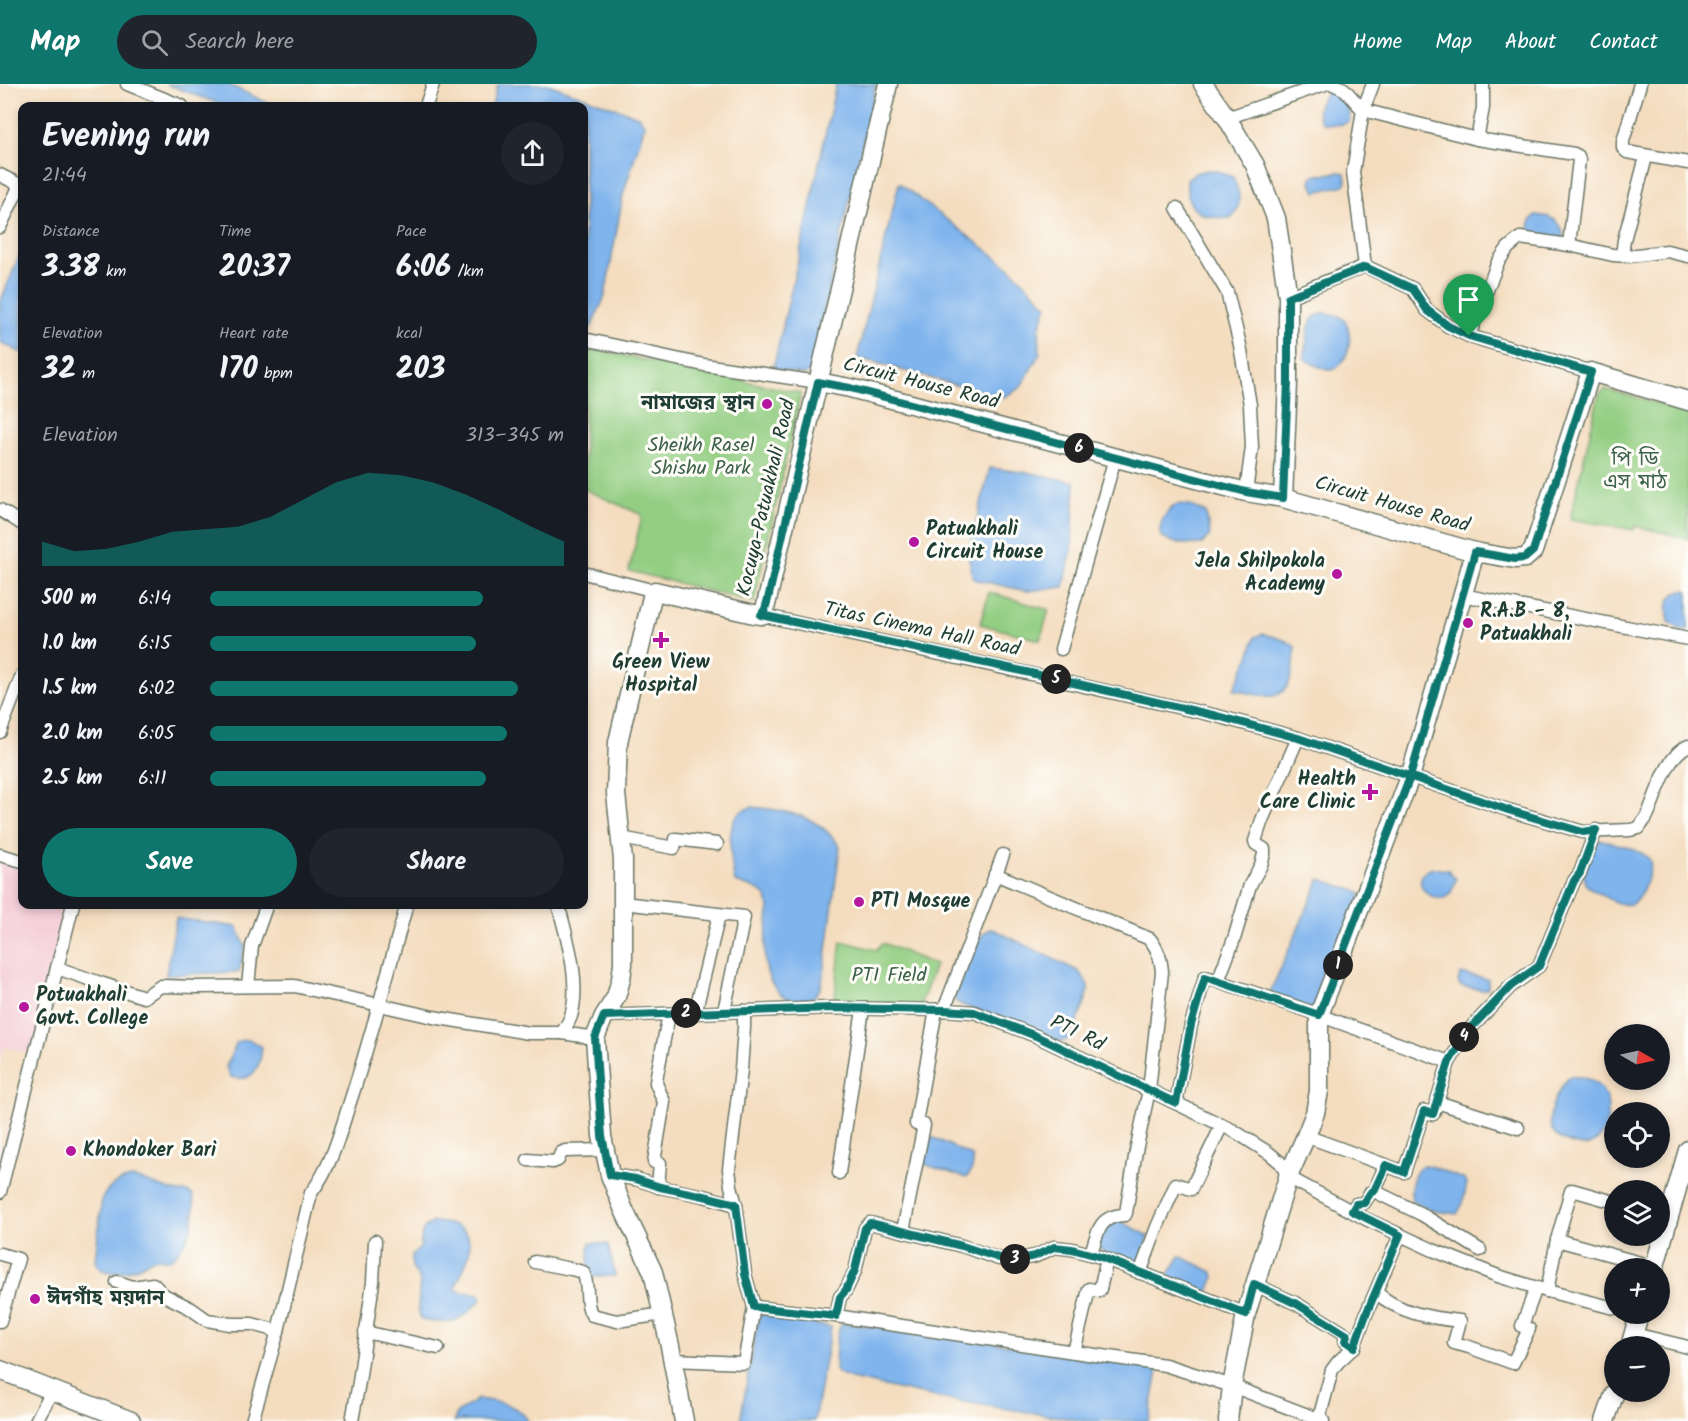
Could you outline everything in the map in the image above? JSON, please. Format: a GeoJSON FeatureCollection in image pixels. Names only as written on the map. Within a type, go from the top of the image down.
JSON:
{"type":"FeatureCollection","features":[{"type":"Feature","properties":{"kind":"street"},"geometry":{"type":"LineString","coordinates":[[127,84],[172,102]]}},
{"type":"Feature","properties":{"kind":"street"},"geometry":{"type":"LineString","coordinates":[[427,102],[433,84]]}},
{"type":"Feature","properties":{"kind":"street","name":"Kocuya-Patuakhali Road"},"geometry":{"type":"LineString","coordinates":[[655,591],[761,615],[765,609],[888,84]]}},
{"type":"Feature","properties":{"kind":"street"},"geometry":{"type":"LineString","coordinates":[[1203,84],[1227,118],[1255,165],[1276,218],[1288,297],[1288,382],[1283,498]]}},
{"type":"Feature","properties":{"kind":"street"},"geometry":{"type":"LineString","coordinates":[[1227,118],[1325,84]]}},
{"type":"Feature","properties":{"kind":"street"},"geometry":{"type":"LineString","coordinates":[[1333,84],[1344,89],[1363,110],[1477,139],[1578,156],[1569,245]]}},
{"type":"Feature","properties":{"kind":"street"},"geometry":{"type":"LineString","coordinates":[[1365,267],[1353,172],[1363,110],[1373,84]]}},
{"type":"Feature","properties":{"kind":"street"},"geometry":{"type":"LineString","coordinates":[[1477,139],[1483,108],[1484,84]]}},
{"type":"Feature","properties":{"kind":"street"},"geometry":{"type":"LineString","coordinates":[[1640,84],[1623,148],[1627,152],[1646,157],[1688,163]]}},
{"type":"Feature","properties":{"kind":"street"},"geometry":{"type":"LineString","coordinates":[[1622,255],[1646,157]]}},
{"type":"Feature","properties":{"kind":"street"},"geometry":{"type":"LineString","coordinates":[[0,175],[18,184]]}},
{"type":"Feature","properties":{"kind":"street"},"geometry":{"type":"LineString","coordinates":[[0,227],[18,189]]}},
{"type":"Feature","properties":{"kind":"street"},"geometry":{"type":"LineString","coordinates":[[1177,208],[1227,292],[1240,345],[1250,405],[1252,447],[1246,492]]}},
{"type":"Feature","properties":{"kind":"street"},"geometry":{"type":"LineString","coordinates":[[1469,336],[1498,261],[1520,238],[1569,245],[1613,255],[1667,251],[1688,256]]}},
{"type":"Feature","properties":{"kind":"street"},"geometry":{"type":"LineString","coordinates":[[1288,297],[1365,267],[1413,289],[1427,310],[1448,326],[1469,336],[1688,401]]}},
{"type":"Feature","properties":{"kind":"street"},"geometry":{"type":"LineString","coordinates":[[588,340],[704,365],[818,382]]}},
{"type":"Feature","properties":{"kind":"street","name":"Circuit House Road"},"geometry":{"type":"LineString","coordinates":[[818,382],[873,394],[1246,492],[1283,498],[1475,552],[1515,559],[1525,558],[1533,551],[1591,372]]}},
{"type":"Feature","properties":{"kind":"street"},"geometry":{"type":"LineString","coordinates":[[1061,650],[1115,458]]}},
{"type":"Feature","properties":{"kind":"street"},"geometry":{"type":"LineString","coordinates":[[0,510],[18,521]]}},
{"type":"Feature","properties":{"kind":"street"},"geometry":{"type":"LineString","coordinates":[[1228,1421],[1232,1386],[1254,1284],[1288,1177],[1315,1113],[1320,1091],[1319,1015],[1410,777],[1475,552]]}},
{"type":"Feature","properties":{"kind":"street"},"geometry":{"type":"LineString","coordinates":[[588,574],[655,591],[618,742],[616,794],[621,838],[623,903],[621,979],[616,997],[604,1016],[595,1038],[599,1098],[610,1175],[653,1272],[684,1421]]}},
{"type":"Feature","properties":{"kind":"street"},"geometry":{"type":"LineString","coordinates":[[1462,595],[1688,639]]}},
{"type":"Feature","properties":{"kind":"street","name":"Titas Cinema Hall Road"},"geometry":{"type":"LineString","coordinates":[[761,615],[1217,716],[1298,738],[1517,813],[1583,832],[1639,828],[1675,757],[1682,748],[1688,746]]}},
{"type":"Feature","properties":{"kind":"street"},"geometry":{"type":"LineString","coordinates":[[0,732],[18,685]]}},
{"type":"Feature","properties":{"kind":"street"},"geometry":{"type":"LineString","coordinates":[[1218,981],[1234,939],[1250,885],[1264,854],[1264,849],[1255,841],[1298,738]]}},
{"type":"Feature","properties":{"kind":"street"},"geometry":{"type":"LineString","coordinates":[[1306,1136],[1404,1172],[1424,1111],[1433,1114],[1449,1062],[1469,1030],[1511,986],[1539,966],[1574,881],[1580,873],[1596,830]]}},
{"type":"Feature","properties":{"kind":"street"},"geometry":{"type":"LineString","coordinates":[[621,838],[674,848],[676,839],[717,844]]}},
{"type":"Feature","properties":{"kind":"street"},"geometry":{"type":"LineString","coordinates":[[0,855],[18,860]]}},
{"type":"Feature","properties":{"kind":"street"},"geometry":{"type":"LineString","coordinates":[[903,1231],[924,1125],[916,1124],[940,1010],[1003,855]]}},
{"type":"Feature","properties":{"kind":"street"},"geometry":{"type":"LineString","coordinates":[[995,874],[1150,939],[1161,959],[1162,972],[1149,1089],[1126,1213],[1125,1215],[1114,1215],[1101,1225],[1091,1254]]}},
{"type":"Feature","properties":{"kind":"street"},"geometry":{"type":"LineString","coordinates":[[623,903],[744,917],[724,1011]]}},
{"type":"Feature","properties":{"kind":"street"},"geometry":{"type":"LineString","coordinates":[[0,1192],[72,909]]}},
{"type":"Feature","properties":{"kind":"street"},"geometry":{"type":"LineString","coordinates":[[248,986],[252,946],[265,909]]}},
{"type":"Feature","properties":{"kind":"street"},"geometry":{"type":"LineString","coordinates":[[252,1421],[278,1331],[311,1193],[328,1167],[359,1075],[406,909]]}},
{"type":"Feature","properties":{"kind":"street"},"geometry":{"type":"LineString","coordinates":[[559,909],[572,955],[574,977],[571,1017],[562,1033]]}},
{"type":"Feature","properties":{"kind":"street"},"geometry":{"type":"LineString","coordinates":[[695,1012],[719,915]]}},
{"type":"Feature","properties":{"kind":"street"},"geometry":{"type":"LineString","coordinates":[[57,968],[144,997],[161,986],[295,986],[482,1026],[529,1033],[562,1033],[595,1038]]}},
{"type":"Feature","properties":{"kind":"street"},"geometry":{"type":"LineString","coordinates":[[1176,1103],[1191,1025],[1205,977],[1449,1062]]}},
{"type":"Feature","properties":{"kind":"street"},"geometry":{"type":"LineString","coordinates":[[839,1173],[863,1009]]}},
{"type":"Feature","properties":{"kind":"street","name":"PTI Rd"},"geometry":{"type":"LineString","coordinates":[[604,1016],[863,1009],[974,1012],[1036,1036],[1234,1131],[1281,1163],[1288,1177]]}},
{"type":"Feature","properties":{"kind":"street"},"geometry":{"type":"LineString","coordinates":[[673,1360],[744,1363],[754,1307],[745,1274],[729,1169],[741,1070],[744,1011]]}},
{"type":"Feature","properties":{"kind":"street"},"geometry":{"type":"LineString","coordinates":[[658,1187],[660,1163],[654,1162],[664,1102],[657,1083],[657,1075],[669,1014]]}},
{"type":"Feature","properties":{"kind":"street"},"geometry":{"type":"LineString","coordinates":[[1437,1102],[1518,1128]]}},
{"type":"Feature","properties":{"kind":"street"},"geometry":{"type":"LineString","coordinates":[[1140,1273],[1176,1184],[1191,1189],[1222,1125]]}},
{"type":"Feature","properties":{"kind":"street"},"geometry":{"type":"LineString","coordinates":[[528,1160],[553,1162],[558,1161],[561,1153],[565,1151],[605,1150]]}},
{"type":"Feature","properties":{"kind":"street"},"geometry":{"type":"LineString","coordinates":[[1670,1200],[1688,1150]]}},
{"type":"Feature","properties":{"kind":"street"},"geometry":{"type":"LineString","coordinates":[[1352,1211],[1356,1204],[1364,1203],[1374,1191],[1386,1165]]}},
{"type":"Feature","properties":{"kind":"street"},"geometry":{"type":"LineString","coordinates":[[610,1175],[636,1179],[658,1187],[736,1204]]}},
{"type":"Feature","properties":{"kind":"street"},"geometry":{"type":"LineString","coordinates":[[1288,1177],[1400,1235],[1498,1275],[1604,1305]]}},
{"type":"Feature","properties":{"kind":"street"},"geometry":{"type":"LineString","coordinates":[[1377,1292],[1395,1305],[1426,1317],[1460,1321],[1454,1343],[1513,1363],[1529,1329],[1522,1326],[1542,1289],[1569,1194],[1572,1190],[1604,1199]]}},
{"type":"Feature","properties":{"kind":"street"},"geometry":{"type":"LineString","coordinates":[[1374,1191],[1421,1214],[1480,1250]]}},
{"type":"Feature","properties":{"kind":"street"},"geometry":{"type":"LineString","coordinates":[[836,1316],[840,1297],[846,1290],[855,1270],[865,1228],[870,1223],[962,1246],[999,1258],[1019,1259],[1035,1256],[1054,1247],[1072,1249],[1107,1259],[1246,1314]]}},
{"type":"Feature","properties":{"kind":"street"},"geometry":{"type":"LineString","coordinates":[[754,1307],[836,1316],[1166,1365],[1232,1386],[1321,1420],[1332,1370],[1354,1347],[1400,1235]]}},
{"type":"Feature","properties":{"kind":"street"},"geometry":{"type":"LineString","coordinates":[[1557,1240],[1619,1258]]}},
{"type":"Feature","properties":{"kind":"street"},"geometry":{"type":"LineString","coordinates":[[352,1421],[373,1282],[375,1241]]}},
{"type":"Feature","properties":{"kind":"street"},"geometry":{"type":"LineString","coordinates":[[0,1254],[18,1259],[0,1321]]}},
{"type":"Feature","properties":{"kind":"street"},"geometry":{"type":"LineString","coordinates":[[1074,1353],[1089,1289],[1099,1291],[1107,1259]]}},
{"type":"Feature","properties":{"kind":"street"},"geometry":{"type":"LineString","coordinates":[[534,1262],[583,1272],[586,1278],[589,1311],[592,1315],[617,1321],[663,1314]]}},
{"type":"Feature","properties":{"kind":"street"},"geometry":{"type":"LineString","coordinates":[[117,1282],[133,1287],[153,1284],[164,1295],[190,1308],[207,1320],[230,1324],[252,1324],[278,1331]]}},
{"type":"Feature","properties":{"kind":"street"},"geometry":{"type":"LineString","coordinates":[[1254,1284],[1297,1304],[1347,1335],[1345,1341],[1354,1347]]}},
{"type":"Feature","properties":{"kind":"street"},"geometry":{"type":"LineString","coordinates":[[365,1332],[438,1348]]}},
{"type":"Feature","properties":{"kind":"street"},"geometry":{"type":"LineString","coordinates":[[1670,1345],[1688,1347]]}},
{"type":"Feature","properties":{"kind":"street"},"geometry":{"type":"LineString","coordinates":[[0,1370],[131,1421]]}},
{"type":"Feature","properties":{"kind":"street"},"geometry":{"type":"LineString","coordinates":[[36,1421],[52,1391]]}},
{"type":"Feature","properties":{"kind":"street"},"geometry":{"type":"LineString","coordinates":[[1605,1421],[1612,1402]]}},
{"type":"Feature","properties":{"kind":"shaded area","name":"Potuakhali Govt. College"},"geometry":{"type":"Polygon","coordinates":[[[0,855],[18,860],[18,909],[72,909],[0,1192],[0,1145],[4,1145],[30,1054],[5,1047],[0,1062],[0,855]]]}},
{"type":"Feature","properties":{"kind":"green space","name":"Sheikh Rasel Shishu Park"},"geometry":{"type":"Polygon","coordinates":[[[588,348],[801,393],[754,602],[629,571],[642,515],[588,491],[588,348]]]}},
{"type":"Feature","properties":{"kind":"green space","name":"পি ডি এস মাঠ"},"geometry":{"type":"Polygon","coordinates":[[[1605,389],[1688,412],[1688,539],[1636,526],[1634,530],[1570,519],[1599,394],[1605,389]]]}},
{"type":"Feature","properties":{"kind":"green space"},"geometry":{"type":"Polygon","coordinates":[[[989,592],[1049,610],[1040,640],[980,624],[989,592]]]}},
{"type":"Feature","properties":{"kind":"green space","name":"PTI Field"},"geometry":{"type":"Polygon","coordinates":[[[841,941],[876,950],[882,944],[886,944],[935,965],[920,1007],[834,1005],[841,941]]]}},
{"type":"Feature","properties":{"kind":"water"},"geometry":{"type":"Polygon","coordinates":[[[166,84],[227,84],[265,102],[214,102],[166,84]]]}},
{"type":"Feature","properties":{"kind":"water"},"geometry":{"type":"Polygon","coordinates":[[[501,84],[548,84],[638,116],[645,124],[623,195],[605,296],[591,328],[588,328],[588,102],[493,102],[497,86],[501,84]]]}},
{"type":"Feature","properties":{"kind":"water"},"geometry":{"type":"Polygon","coordinates":[[[836,84],[876,84],[810,372],[804,375],[774,369],[774,364],[836,84]]]}},
{"type":"Feature","properties":{"kind":"water"},"geometry":{"type":"Polygon","coordinates":[[[1328,91],[1335,91],[1346,99],[1350,120],[1341,124],[1322,123],[1318,115],[1318,106],[1328,91]]]}},
{"type":"Feature","properties":{"kind":"water"},"geometry":{"type":"Polygon","coordinates":[[[1208,170],[1233,177],[1239,203],[1231,218],[1211,217],[1197,211],[1192,206],[1187,190],[1187,179],[1195,173],[1208,170]]]}},
{"type":"Feature","properties":{"kind":"water"},"geometry":{"type":"Polygon","coordinates":[[[1345,173],[1345,185],[1316,192],[1311,181],[1313,176],[1345,173]]]}},
{"type":"Feature","properties":{"kind":"water"},"geometry":{"type":"Polygon","coordinates":[[[899,183],[1010,268],[1047,306],[1039,328],[1040,353],[1020,388],[1004,397],[857,358],[899,183]]]}},
{"type":"Feature","properties":{"kind":"water"},"geometry":{"type":"Polygon","coordinates":[[[1536,215],[1556,221],[1563,233],[1563,239],[1531,235],[1530,224],[1536,215]]]}},
{"type":"Feature","properties":{"kind":"water"},"geometry":{"type":"Polygon","coordinates":[[[18,259],[18,351],[0,342],[0,303],[18,259]]]}},
{"type":"Feature","properties":{"kind":"water"},"geometry":{"type":"Polygon","coordinates":[[[1323,313],[1342,318],[1349,331],[1345,357],[1341,364],[1329,370],[1307,361],[1304,357],[1309,326],[1314,317],[1323,313]]]}},
{"type":"Feature","properties":{"kind":"water"},"geometry":{"type":"Polygon","coordinates":[[[990,468],[1075,482],[1072,548],[1064,587],[1026,591],[973,579],[968,554],[990,468]]]}},
{"type":"Feature","properties":{"kind":"water"},"geometry":{"type":"Polygon","coordinates":[[[1177,504],[1189,505],[1206,513],[1210,535],[1202,544],[1175,543],[1160,535],[1164,517],[1177,504]]]}},
{"type":"Feature","properties":{"kind":"water"},"geometry":{"type":"Polygon","coordinates":[[[1688,590],[1688,631],[1681,630],[1669,622],[1667,610],[1672,596],[1688,590]]]}},
{"type":"Feature","properties":{"kind":"water"},"geometry":{"type":"Polygon","coordinates":[[[1262,634],[1285,640],[1296,648],[1288,684],[1278,695],[1258,695],[1234,689],[1249,657],[1255,637],[1262,634]]]}},
{"type":"Feature","properties":{"kind":"water"},"geometry":{"type":"Polygon","coordinates":[[[751,807],[801,816],[822,827],[840,847],[825,966],[821,987],[814,997],[789,999],[780,994],[771,982],[765,957],[769,913],[767,898],[758,890],[735,882],[730,846],[731,828],[738,814],[751,807]]]}},
{"type":"Feature","properties":{"kind":"water"},"geometry":{"type":"Polygon","coordinates":[[[1602,840],[1634,850],[1649,859],[1650,869],[1646,883],[1635,902],[1631,904],[1620,904],[1613,901],[1585,884],[1584,874],[1597,841],[1602,840]]]}},
{"type":"Feature","properties":{"kind":"water"},"geometry":{"type":"Polygon","coordinates":[[[1433,868],[1448,870],[1456,879],[1452,892],[1447,897],[1436,898],[1423,888],[1421,878],[1425,872],[1433,868]]]}},
{"type":"Feature","properties":{"kind":"water"},"geometry":{"type":"Polygon","coordinates":[[[1320,879],[1362,893],[1316,1010],[1269,995],[1320,879]]]}},
{"type":"Feature","properties":{"kind":"water"},"geometry":{"type":"Polygon","coordinates":[[[176,918],[237,927],[245,946],[239,972],[166,975],[176,918]]]}},
{"type":"Feature","properties":{"kind":"water"},"geometry":{"type":"Polygon","coordinates":[[[990,929],[1078,971],[1087,982],[1086,999],[1067,1040],[1057,1042],[955,1001],[954,997],[973,950],[990,929]]]}},
{"type":"Feature","properties":{"kind":"water"},"geometry":{"type":"Polygon","coordinates":[[[1461,974],[1488,979],[1488,988],[1483,990],[1460,986],[1458,981],[1461,974]]]}},
{"type":"Feature","properties":{"kind":"water"},"geometry":{"type":"Polygon","coordinates":[[[250,1040],[262,1047],[260,1061],[250,1076],[231,1077],[226,1067],[237,1042],[250,1040]]]}},
{"type":"Feature","properties":{"kind":"water"},"geometry":{"type":"Polygon","coordinates":[[[1569,1077],[1587,1079],[1599,1086],[1606,1097],[1604,1130],[1595,1143],[1585,1146],[1569,1143],[1558,1137],[1552,1130],[1551,1112],[1563,1084],[1569,1077]]]}},
{"type":"Feature","properties":{"kind":"water"},"geometry":{"type":"Polygon","coordinates":[[[932,1137],[972,1156],[972,1168],[966,1178],[921,1163],[927,1141],[932,1137]]]}},
{"type":"Feature","properties":{"kind":"water"},"geometry":{"type":"Polygon","coordinates":[[[1423,1165],[1465,1180],[1467,1183],[1463,1203],[1457,1214],[1434,1211],[1413,1202],[1412,1182],[1423,1165]]]}},
{"type":"Feature","properties":{"kind":"water"},"geometry":{"type":"Polygon","coordinates":[[[132,1178],[193,1195],[193,1222],[186,1240],[169,1260],[155,1258],[130,1270],[109,1272],[98,1267],[95,1261],[102,1198],[115,1184],[132,1178]]]}},
{"type":"Feature","properties":{"kind":"water"},"geometry":{"type":"Polygon","coordinates":[[[1116,1219],[1149,1236],[1139,1267],[1107,1254],[1098,1247],[1100,1232],[1116,1219]]]}},
{"type":"Feature","properties":{"kind":"water"},"geometry":{"type":"Polygon","coordinates":[[[433,1222],[460,1228],[469,1241],[468,1257],[455,1288],[461,1292],[479,1294],[481,1300],[466,1314],[454,1321],[421,1320],[418,1309],[420,1280],[412,1267],[412,1255],[420,1248],[425,1227],[433,1222]]]}},
{"type":"Feature","properties":{"kind":"water"},"geometry":{"type":"Polygon","coordinates":[[[590,1243],[608,1244],[614,1276],[588,1277],[590,1243]]]}},
{"type":"Feature","properties":{"kind":"water"},"geometry":{"type":"Polygon","coordinates":[[[1180,1256],[1213,1272],[1214,1279],[1208,1294],[1168,1280],[1180,1256]]]}},
{"type":"Feature","properties":{"kind":"water"},"geometry":{"type":"Polygon","coordinates":[[[759,1314],[831,1327],[814,1421],[740,1421],[759,1314]]]}},
{"type":"Feature","properties":{"kind":"water"},"geometry":{"type":"Polygon","coordinates":[[[843,1323],[1159,1365],[1149,1421],[1084,1421],[945,1399],[851,1379],[838,1374],[835,1370],[838,1332],[843,1323]]]}},
{"type":"Feature","properties":{"kind":"water"},"geometry":{"type":"Polygon","coordinates":[[[478,1399],[513,1407],[528,1421],[454,1421],[457,1413],[478,1399]]]}},
{"type":"Feature","properties":{"kind":"place","name":"নামাজের স্থান"},"geometry":{"type":"Point","coordinates":[767,404]}},
{"type":"Feature","properties":{"kind":"place","name":"Patuakhali Circuit House"},"geometry":{"type":"Point","coordinates":[914,542]}},
{"type":"Feature","properties":{"kind":"place","name":"Jela Shilpokola Academy"},"geometry":{"type":"Point","coordinates":[1337,574]}},
{"type":"Feature","properties":{"kind":"place","name":"R.A.B - 8, Patuakhali"},"geometry":{"type":"Point","coordinates":[1468,623]}},
{"type":"Feature","properties":{"kind":"place","name":"Green View Hospital"},"geometry":{"type":"Point","coordinates":[661,640]}},
{"type":"Feature","properties":{"kind":"place","name":"Health Care Clinic"},"geometry":{"type":"Point","coordinates":[1370,792]}},
{"type":"Feature","properties":{"kind":"place","name":"PTI Mosque"},"geometry":{"type":"Point","coordinates":[859,902]}},
{"type":"Feature","properties":{"kind":"place","name":"Potuakhali Govt. College"},"geometry":{"type":"Point","coordinates":[24,1007]}},
{"type":"Feature","properties":{"kind":"place","name":"Khondoker Bari"},"geometry":{"type":"Point","coordinates":[71,1151]}},
{"type":"Feature","properties":{"kind":"place","name":"ঈদগাঁহ ময়দান"},"geometry":{"type":"Point","coordinates":[35,1299]}},
{"type":"Feature","properties":{"kind":"route"},"geometry":{"type":"LineString","coordinates":[[1469,336],[1448,326],[1427,310],[1413,289],[1365,267],[1288,297],[1288,382],[1283,498],[1246,492],[850,388],[818,382],[768,599],[761,615],[1217,716],[1298,738],[1410,777],[1508,810],[1583,832],[1596,830],[1580,873],[1574,881],[1539,966],[1511,986],[1469,1030],[1449,1062],[1433,1114],[1424,1111],[1404,1172],[1386,1165],[1374,1191],[1364,1203],[1356,1204],[1352,1211],[1400,1235],[1354,1347],[1345,1341],[1347,1335],[1297,1304],[1254,1284],[1246,1314],[1101,1257],[1072,1249],[1054,1247],[1035,1256],[1019,1259],[999,1258],[962,1246],[870,1223],[865,1228],[855,1270],[846,1290],[840,1297],[836,1316],[754,1307],[745,1274],[736,1204],[660,1187],[636,1179],[610,1175],[602,1136],[595,1038],[604,1016],[800,1008],[974,1012],[1036,1036],[1176,1103],[1191,1025],[1205,977],[1319,1015],[1410,777],[1475,552],[1515,559],[1525,558],[1533,551],[1591,372],[1469,336]]}}]}
